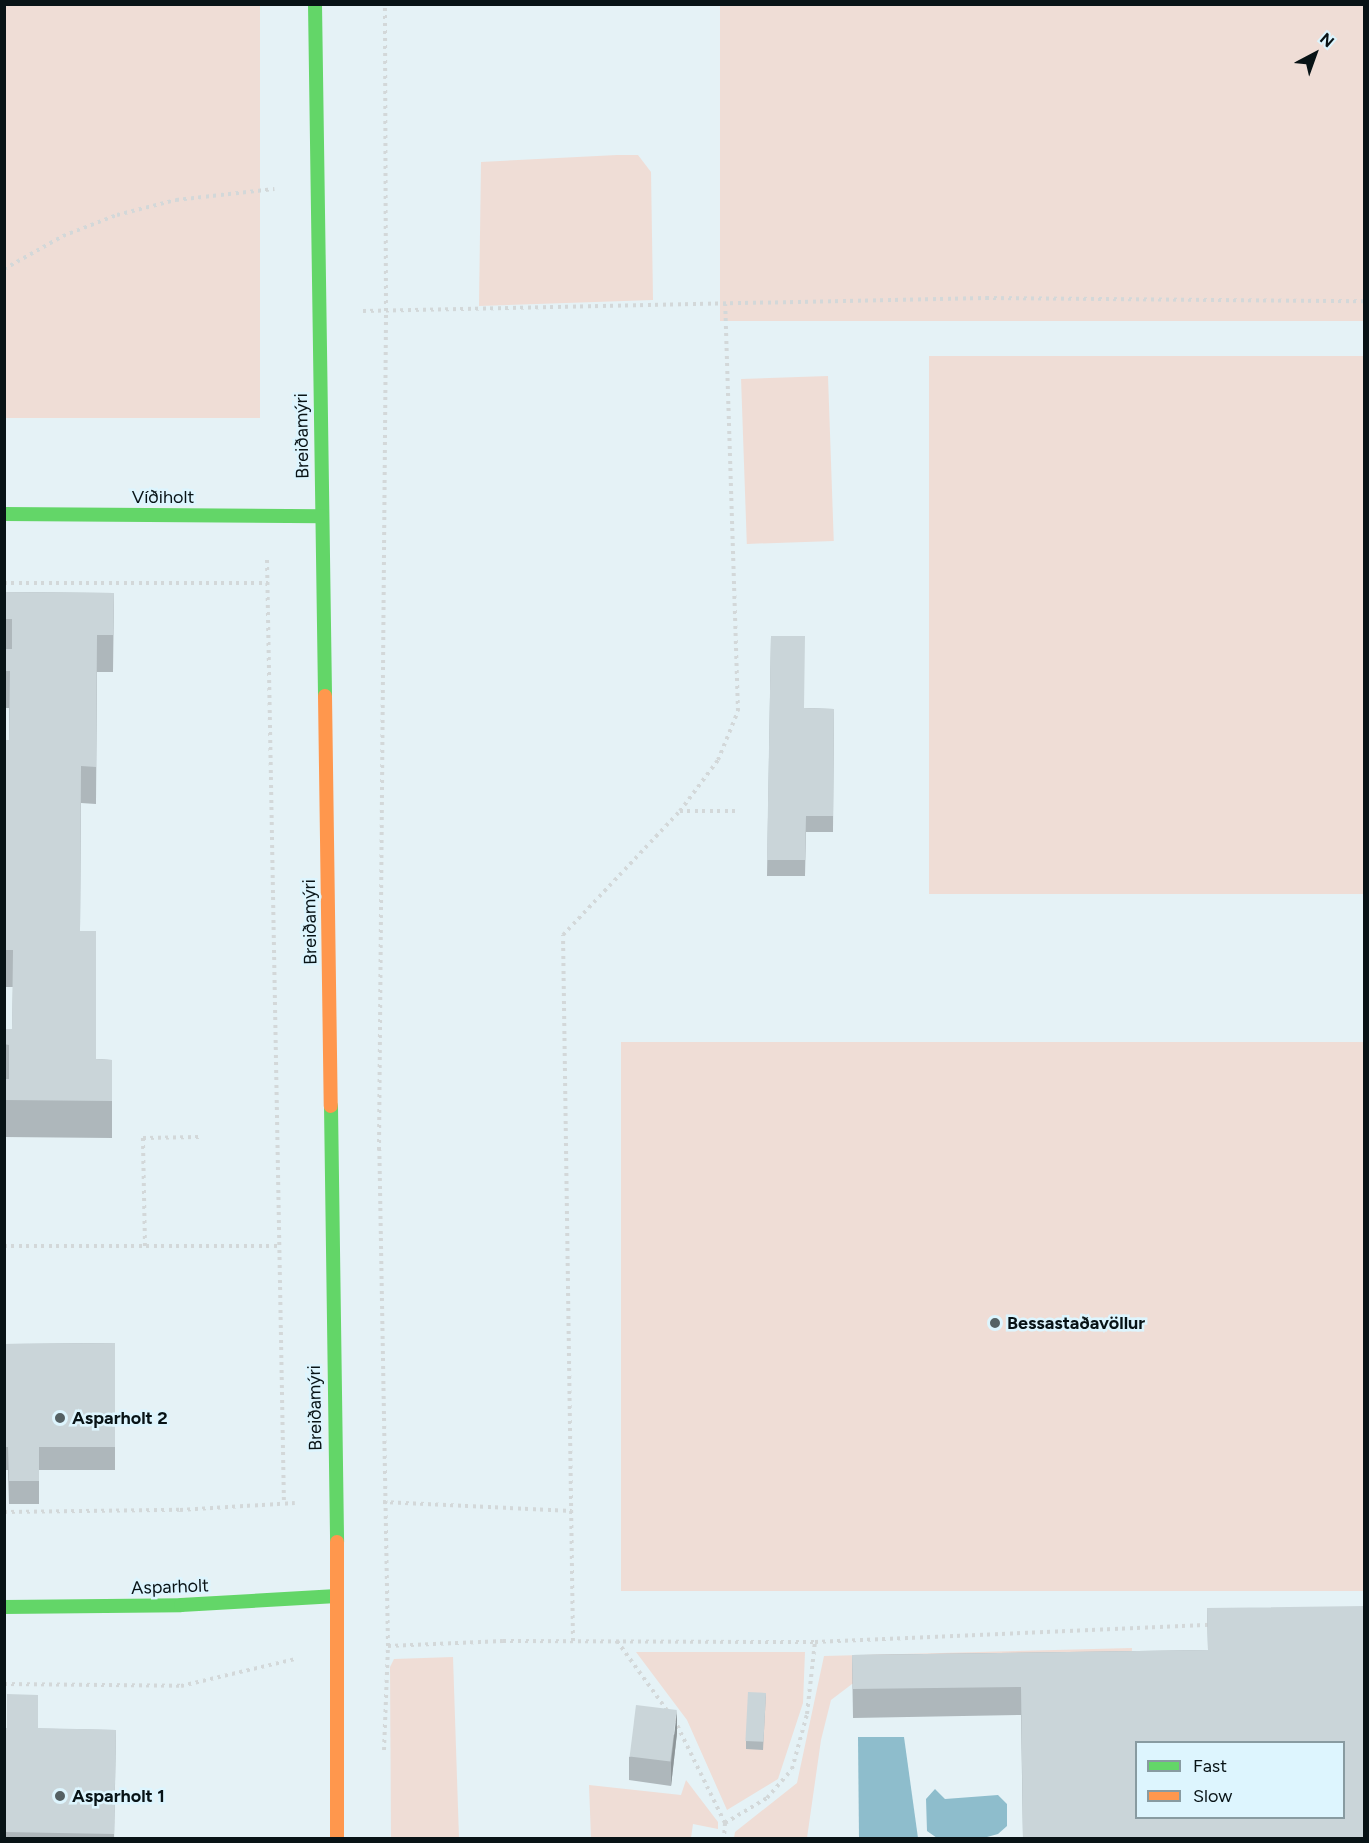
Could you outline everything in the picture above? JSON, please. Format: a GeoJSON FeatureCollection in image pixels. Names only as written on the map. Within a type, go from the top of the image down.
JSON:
{"type":"FeatureCollection","features":[{"type":"Feature","properties":{"kind":"street","name":"Breiðamýri"},"geometry":{"type":"LineString","coordinates":[[315,4],[334,1501],[339,1649],[337,1839]]}},
{"type":"Feature","properties":{"kind":"street","name":"Víðiholt"},"geometry":{"type":"LineString","coordinates":[[4,514],[322,516]]}},
{"type":"Feature","properties":{"kind":"street","name":"Asparholt"},"geometry":{"type":"LineString","coordinates":[[4,1607],[181,1605],[337,1596]]}},
{"type":"Feature","properties":{"kind":"path"},"geometry":{"type":"LineString","coordinates":[[384,1761],[388,1646],[379,1138],[386,311],[385,4]]}},
{"type":"Feature","properties":{"kind":"path"},"geometry":{"type":"LineString","coordinates":[[4,269],[63,236],[117,215],[176,200],[316,185]]}},
{"type":"Feature","properties":{"kind":"path"},"geometry":{"type":"LineString","coordinates":[[318,312],[986,298],[1365,301]]}},
{"type":"Feature","properties":{"kind":"path"},"geometry":{"type":"LineString","coordinates":[[573,1641],[562,935],[680,811],[718,760],[738,711],[725,304]]}},
{"type":"Feature","properties":{"kind":"path"},"geometry":{"type":"LineString","coordinates":[[267,516],[284,1504]]}},
{"type":"Feature","properties":{"kind":"path"},"geometry":{"type":"LineString","coordinates":[[4,583],[267,583]]}},
{"type":"Feature","properties":{"kind":"path"},"geometry":{"type":"LineString","coordinates":[[680,811],[739,811]]}},
{"type":"Feature","properties":{"kind":"path"},"geometry":{"type":"LineString","coordinates":[[145,1246],[143,1138],[199,1137]]}},
{"type":"Feature","properties":{"kind":"path"},"geometry":{"type":"LineString","coordinates":[[4,1246],[279,1246]]}},
{"type":"Feature","properties":{"kind":"path"},"geometry":{"type":"LineString","coordinates":[[4,1512],[180,1510],[334,1501],[572,1511]]}},
{"type":"Feature","properties":{"kind":"path"},"geometry":{"type":"LineString","coordinates":[[4,1684],[181,1686],[339,1649],[388,1646],[573,1641],[815,1642],[1221,1624]]}},
{"type":"Feature","properties":{"kind":"path"},"geometry":{"type":"LineString","coordinates":[[617,1641],[681,1729],[725,1822],[724,1839]]}},
{"type":"Feature","properties":{"kind":"path"},"geometry":{"type":"LineString","coordinates":[[725,1822],[767,1798],[792,1769],[807,1714],[815,1642]]}},
{"type":"Feature","properties":{"kind":"shaded area"},"geometry":{"type":"Polygon","coordinates":[[[4,5],[260,5],[260,418],[4,418],[4,5]]]}},
{"type":"Feature","properties":{"kind":"shaded area"},"geometry":{"type":"Polygon","coordinates":[[[720,5],[1364,5],[1364,321],[720,321],[720,5]]]}},
{"type":"Feature","properties":{"kind":"shaded area"},"geometry":{"type":"Polygon","coordinates":[[[638,155],[651,172],[653,300],[479,306],[481,162],[638,155]]]}},
{"type":"Feature","properties":{"kind":"shaded area"},"geometry":{"type":"Polygon","coordinates":[[[929,356],[1364,356],[1364,894],[929,894],[929,356]]]}},
{"type":"Feature","properties":{"kind":"shaded area"},"geometry":{"type":"Polygon","coordinates":[[[828,376],[834,541],[747,544],[741,379],[828,376]]]}},
{"type":"Feature","properties":{"kind":"shaded area","name":"Bessastaðavöllur"},"geometry":{"type":"Polygon","coordinates":[[[621,1042],[1364,1042],[1364,1591],[621,1591],[621,1042]]]}},
{"type":"Feature","properties":{"kind":"shaded area"},"geometry":{"type":"Polygon","coordinates":[[[1132,1648],[1131,1677],[852,1684],[831,1700],[821,1740],[807,1838],[734,1838],[735,1832],[797,1783],[824,1656],[1132,1648]]]}},
{"type":"Feature","properties":{"kind":"shaded area"},"geometry":{"type":"Polygon","coordinates":[[[636,1652],[805,1652],[803,1703],[778,1779],[727,1810],[687,1720],[636,1652]]]}},
{"type":"Feature","properties":{"kind":"shaded area"},"geometry":{"type":"Polygon","coordinates":[[[453,1657],[459,1838],[391,1838],[390,1667],[394,1659],[453,1657]]]}},
{"type":"Feature","properties":{"kind":"shaded area"},"geometry":{"type":"Polygon","coordinates":[[[686,1780],[718,1822],[718,1829],[693,1824],[691,1838],[591,1838],[589,1785],[681,1795],[686,1780]]]}},
{"type":"Feature","properties":{"kind":"water"},"geometry":{"type":"Polygon","coordinates":[[[858,1737],[904,1737],[918,1838],[859,1838],[858,1737]]]}},
{"type":"Feature","properties":{"kind":"water"},"geometry":{"type":"Polygon","coordinates":[[[935,1789],[945,1799],[998,1795],[1007,1804],[1007,1826],[998,1834],[987,1837],[937,1838],[927,1831],[926,1799],[935,1789]]]}},
{"type":"Feature","properties":{"kind":"building"},"geometry":{"type":"Polygon","coordinates":[[[4,592],[114,593],[113,635],[97,635],[96,767],[81,766],[80,931],[96,931],[96,1059],[112,1060],[112,1101],[4,1100],[4,1079],[9,1079],[9,1045],[4,1044],[4,1029],[12,1029],[13,950],[4,950],[4,740],[9,740],[10,671],[4,671],[4,649],[12,649],[12,619],[4,619],[4,592]]]}},
{"type":"Feature","properties":{"kind":"building"},"geometry":{"type":"Polygon","coordinates":[[[771,636],[805,636],[804,708],[834,709],[833,816],[806,816],[805,860],[767,860],[771,636]]]}},
{"type":"Feature","properties":{"kind":"building","name":"Asparholt 2"},"geometry":{"type":"Polygon","coordinates":[[[115,1343],[115,1447],[39,1447],[39,1481],[9,1481],[8,1447],[4,1447],[4,1344],[115,1343]]]}},
{"type":"Feature","properties":{"kind":"building"},"geometry":{"type":"Polygon","coordinates":[[[1365,1606],[1365,1839],[1023,1839],[1021,1687],[853,1689],[852,1655],[1208,1650],[1207,1608],[1365,1606]]]}},
{"type":"Feature","properties":{"kind":"building"},"geometry":{"type":"Polygon","coordinates":[[[748,1692],[766,1693],[763,1742],[745,1741],[748,1692]]]}},
{"type":"Feature","properties":{"kind":"building","name":"Asparholt 1"},"geometry":{"type":"Polygon","coordinates":[[[7,1694],[38,1695],[38,1728],[116,1730],[114,1834],[4,1832],[4,1728],[7,1728],[7,1694]]]}},
{"type":"Feature","properties":{"kind":"building"},"geometry":{"type":"Polygon","coordinates":[[[636,1705],[677,1710],[670,1762],[630,1757],[636,1705]]]}},
{"type":"Feature","properties":{"kind":"traffic: fast"},"geometry":{"type":"LineString","coordinates":[[315,4],[325,696]]}},
{"type":"Feature","properties":{"kind":"traffic: fast"},"geometry":{"type":"LineString","coordinates":[[4,514],[322,516]]}},
{"type":"Feature","properties":{"kind":"traffic: fast"},"geometry":{"type":"LineString","coordinates":[[331,1106],[337,1542]]}},
{"type":"Feature","properties":{"kind":"traffic: fast"},"geometry":{"type":"LineString","coordinates":[[4,1607],[181,1605],[337,1596]]}},
{"type":"Feature","properties":{"kind":"traffic: slow"},"geometry":{"type":"LineString","coordinates":[[325,696],[331,1106]]}},
{"type":"Feature","properties":{"kind":"traffic: slow"},"geometry":{"type":"LineString","coordinates":[[337,1542],[337,1838]]}},
{"type":"Feature","properties":{"kind":"place","name":"Bessastaðavöllur"},"geometry":{"type":"Point","coordinates":[995,1323]}},
{"type":"Feature","properties":{"kind":"place","name":"Asparholt 2"},"geometry":{"type":"Point","coordinates":[60,1418]}},
{"type":"Feature","properties":{"kind":"place","name":"Asparholt 1"},"geometry":{"type":"Point","coordinates":[60,1796]}}]}
